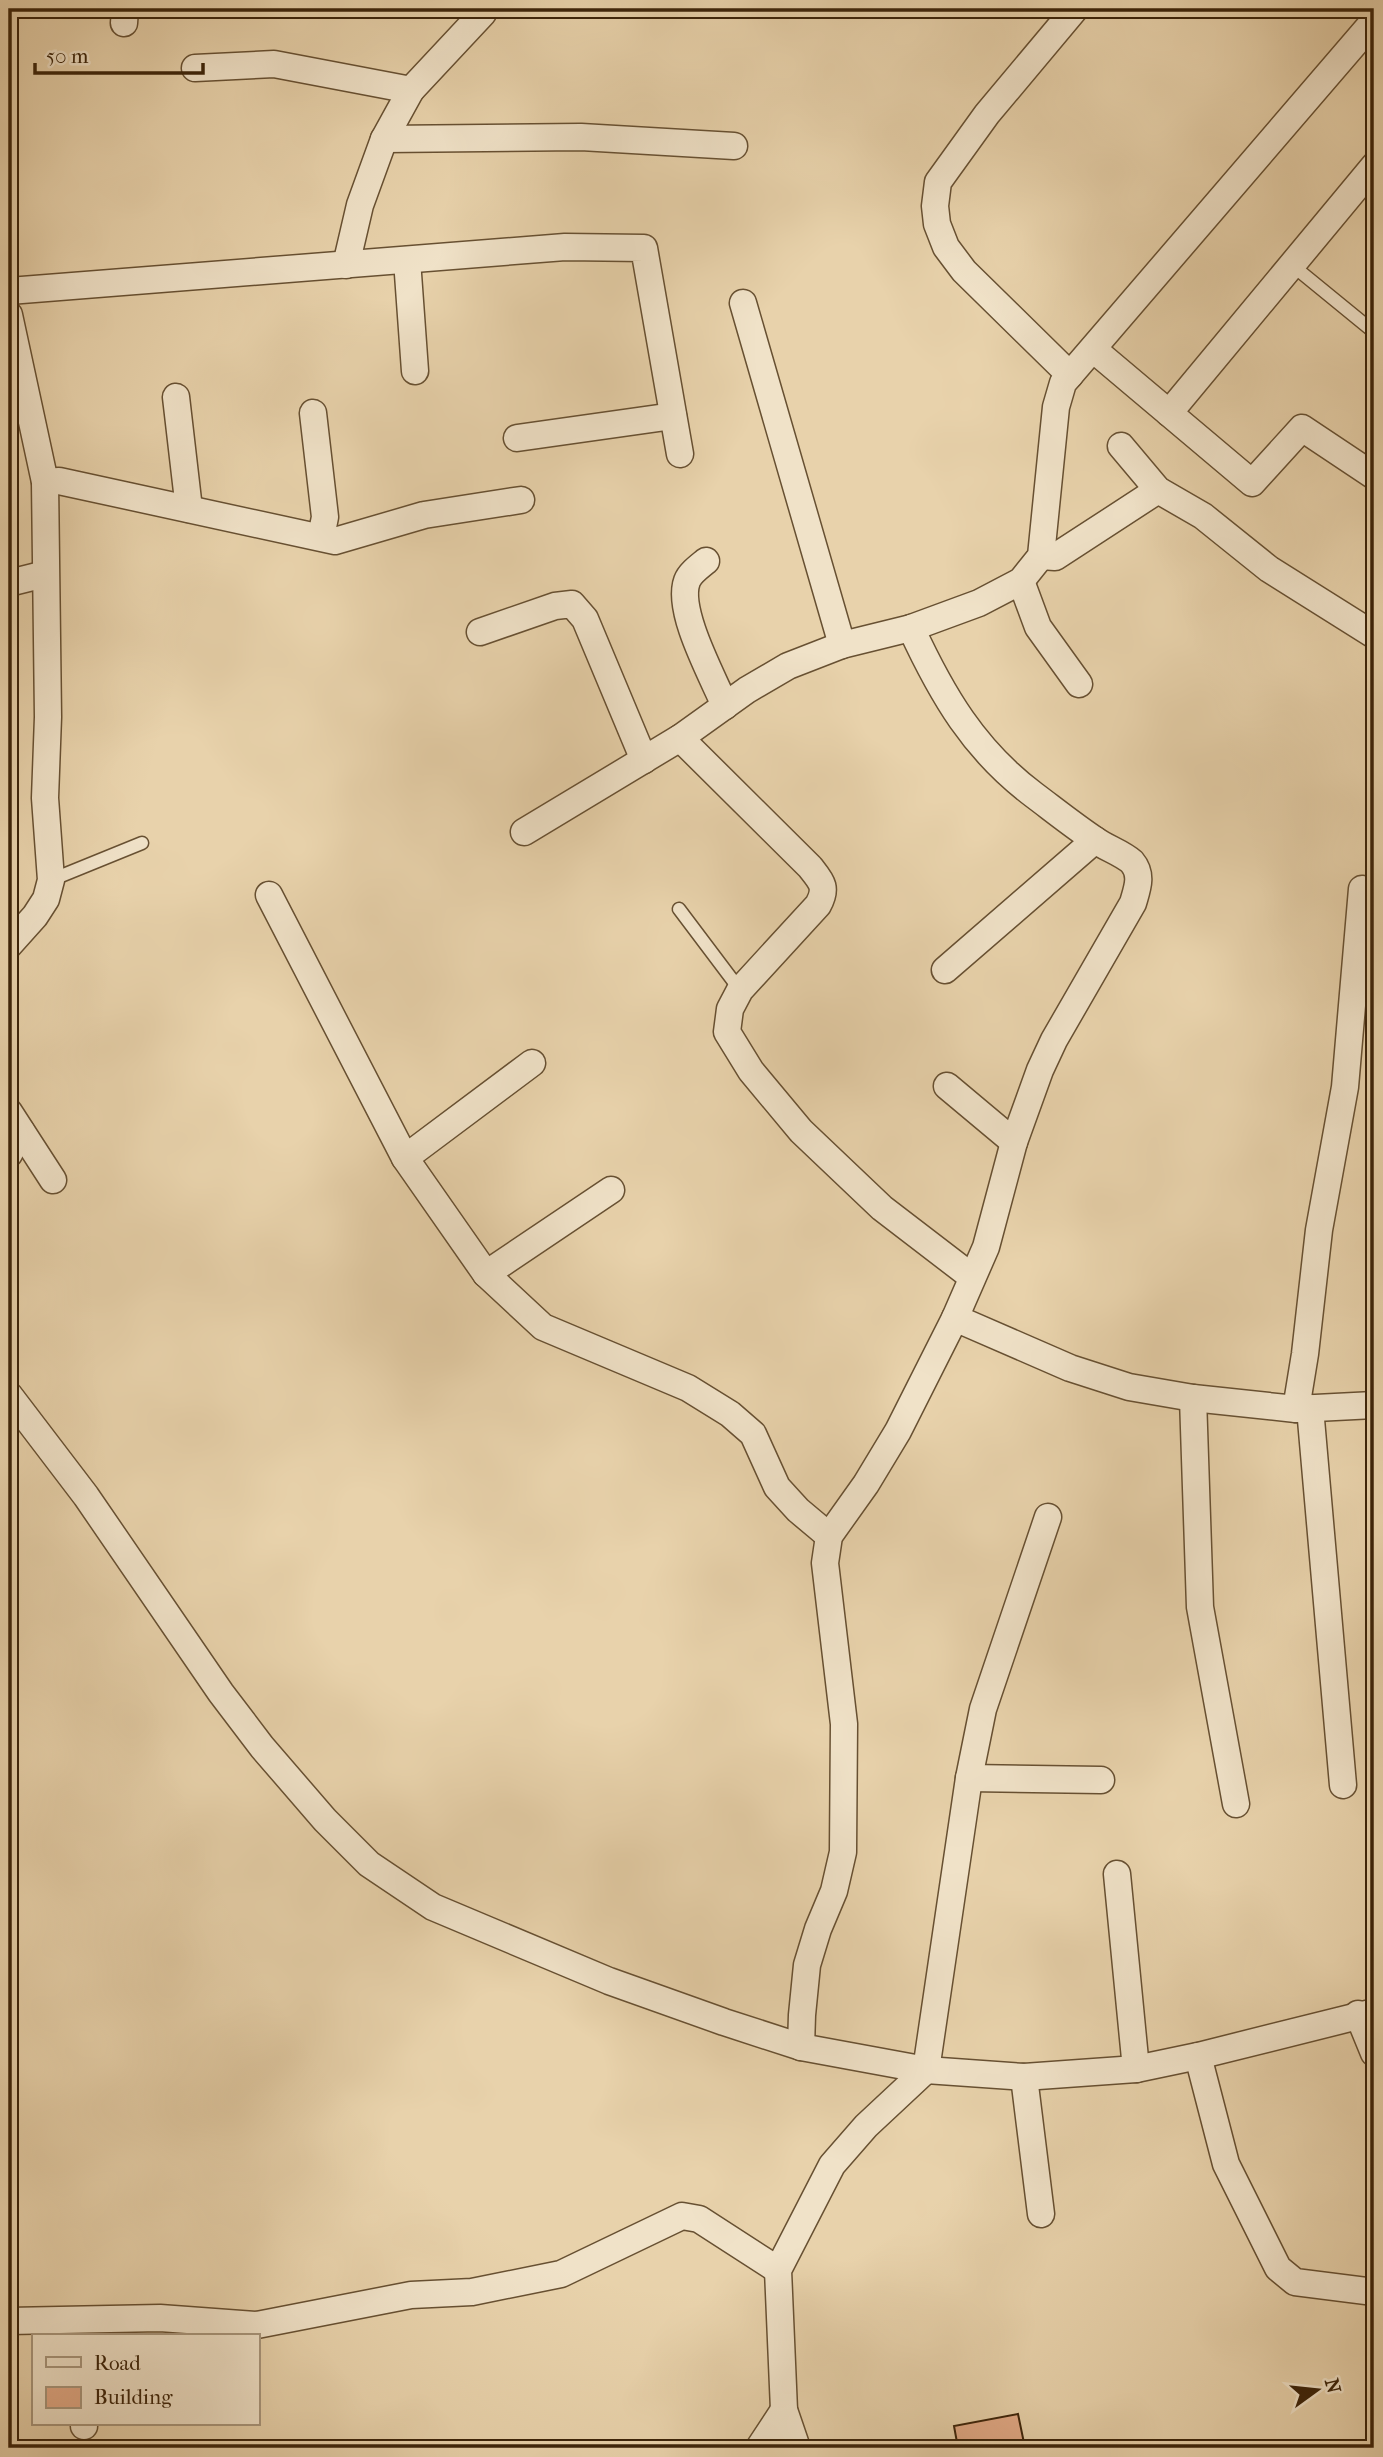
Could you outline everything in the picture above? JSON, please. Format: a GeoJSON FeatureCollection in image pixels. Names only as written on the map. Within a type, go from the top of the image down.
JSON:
{"type":"FeatureCollection","features":[{"type":"Feature","properties":{"kind":"street"},"geometry":{"type":"LineString","coordinates":[[346,265],[360,205],[384,139],[411,90],[484,9]]}},
{"type":"Feature","properties":{"kind":"street"},"geometry":{"type":"LineString","coordinates":[[1070,375],[964,271],[946,247],[937,223],[935,195],[938,182],[987,114],[1075,9]]}},
{"type":"Feature","properties":{"kind":"street"},"geometry":{"type":"LineString","coordinates":[[524,832],[680,738],[788,666],[842,645],[911,628],[979,603],[1021,581],[1041,556],[1056,407],[1063,383],[1374,21]]}},
{"type":"Feature","properties":{"kind":"street"},"geometry":{"type":"LineString","coordinates":[[195,68],[274,64],[411,90]]}},
{"type":"Feature","properties":{"kind":"street"},"geometry":{"type":"LineString","coordinates":[[384,139],[581,136],[734,146]]}},
{"type":"Feature","properties":{"kind":"street"},"geometry":{"type":"LineString","coordinates":[[1169,413],[1374,166]]}},
{"type":"Feature","properties":{"kind":"street"},"geometry":{"type":"LineString","coordinates":[[9,291],[565,247],[644,248],[680,454]]}},
{"type":"Feature","properties":{"kind":"street"},"geometry":{"type":"LineString","coordinates":[[407,260],[415,371]]}},
{"type":"Feature","properties":{"kind":"street"},"geometry":{"type":"LineString","coordinates":[[743,303],[842,645]]}},
{"type":"Feature","properties":{"kind":"street"},"geometry":{"type":"LineString","coordinates":[[9,315],[45,482],[48,717],[45,798],[51,880],[46,899],[36,916],[9,945]]}},
{"type":"Feature","properties":{"kind":"street"},"geometry":{"type":"LineString","coordinates":[[1093,349],[1252,484],[1302,428],[1374,476]]}},
{"type":"Feature","properties":{"kind":"street"},"geometry":{"type":"LineString","coordinates":[[177,397],[189,509]]}},
{"type":"Feature","properties":{"kind":"street"},"geometry":{"type":"LineString","coordinates":[[313,413],[325,517],[321,537]]}},
{"type":"Feature","properties":{"kind":"street"},"geometry":{"type":"LineString","coordinates":[[517,438],[673,416]]}},
{"type":"Feature","properties":{"kind":"street"},"geometry":{"type":"LineString","coordinates":[[1121,446],[1158,490],[1203,516],[1269,569],[1374,635]]}},
{"type":"Feature","properties":{"kind":"street"},"geometry":{"type":"LineString","coordinates":[[45,482],[60,481],[335,541],[424,515],[521,500]]}},
{"type":"Feature","properties":{"kind":"street"},"geometry":{"type":"LineString","coordinates":[[1041,556],[1055,557],[1158,490]]}},
{"type":"Feature","properties":{"kind":"street"},"geometry":{"type":"LineString","coordinates":[[706,561],[688,579],[684,598],[690,624],[725,706]]}},
{"type":"Feature","properties":{"kind":"street"},"geometry":{"type":"LineString","coordinates":[[9,583],[45,574]]}},
{"type":"Feature","properties":{"kind":"street"},"geometry":{"type":"LineString","coordinates":[[1021,581],[1038,627],[1079,684]]}},
{"type":"Feature","properties":{"kind":"street"},"geometry":{"type":"LineString","coordinates":[[480,632],[555,606],[572,604],[585,620],[644,760]]}},
{"type":"Feature","properties":{"kind":"street"},"geometry":{"type":"LineString","coordinates":[[802,2048],[807,1965],[834,1891],[842,1852],[844,1724],[825,1563],[829,1536],[866,1484],[898,1431],[955,1318],[986,1247],[1014,1142],[1040,1070],[1054,1040],[1133,903],[1139,885],[1138,871],[1130,861],[1095,840],[996,764],[969,733],[947,700],[911,628]]}},
{"type":"Feature","properties":{"kind":"street"},"geometry":{"type":"LineString","coordinates":[[680,738],[810,867],[821,882],[823,895],[818,905],[740,990],[730,1009],[727,1032],[751,1071],[801,1131],[882,1208],[972,1277]]}},
{"type":"Feature","properties":{"kind":"street"},"geometry":{"type":"LineString","coordinates":[[946,970],[1095,840]]}},
{"type":"Feature","properties":{"kind":"street"},"geometry":{"type":"LineString","coordinates":[[1343,1785],[1303,1409],[1305,1354],[1319,1230],[1345,1087],[1362,889]]}},
{"type":"Feature","properties":{"kind":"street"},"geometry":{"type":"LineString","coordinates":[[269,895],[405,1158],[486,1273],[543,1327],[688,1388],[730,1414],[753,1434],[777,1488],[797,1510],[829,1536]]}},
{"type":"Feature","properties":{"kind":"street"},"geometry":{"type":"LineString","coordinates":[[405,1158],[532,1063]]}},
{"type":"Feature","properties":{"kind":"street"},"geometry":{"type":"LineString","coordinates":[[947,1086],[1014,1142]]}},
{"type":"Feature","properties":{"kind":"street"},"geometry":{"type":"LineString","coordinates":[[9,1154],[15,1122]]}},
{"type":"Feature","properties":{"kind":"street"},"geometry":{"type":"LineString","coordinates":[[15,1122],[53,1180]]}},
{"type":"Feature","properties":{"kind":"street"},"geometry":{"type":"LineString","coordinates":[[486,1273],[611,1190]]}},
{"type":"Feature","properties":{"kind":"street"},"geometry":{"type":"LineString","coordinates":[[955,1318],[1019,1348],[1129,1387],[1193,1398],[1303,1409],[1374,1405]]}},
{"type":"Feature","properties":{"kind":"street"},"geometry":{"type":"LineString","coordinates":[[9,1395],[86,1496],[221,1693],[262,1747],[369,1864],[433,1907],[622,1985],[802,2048],[926,2070],[1024,2077],[1136,2068],[1198,2056],[1366,2013],[1374,2053]]}},
{"type":"Feature","properties":{"kind":"street"},"geometry":{"type":"LineString","coordinates":[[1193,1398],[1200,1607],[1236,1804]]}},
{"type":"Feature","properties":{"kind":"street"},"geometry":{"type":"LineString","coordinates":[[797,2448],[784,2410],[778,2270],[832,2165],[866,2126],[926,2070],[969,1778],[983,1709],[1048,1517]]}},
{"type":"Feature","properties":{"kind":"street"},"geometry":{"type":"LineString","coordinates":[[969,1778],[1101,1780]]}},
{"type":"Feature","properties":{"kind":"street"},"geometry":{"type":"LineString","coordinates":[[1117,1874],[1136,2068]]}},
{"type":"Feature","properties":{"kind":"street"},"geometry":{"type":"LineString","coordinates":[[1198,2056],[1226,2164],[1278,2268],[1295,2282],[1374,2292]]}},
{"type":"Feature","properties":{"kind":"street"},"geometry":{"type":"LineString","coordinates":[[1024,2077],[1041,2214]]}},
{"type":"Feature","properties":{"kind":"street"},"geometry":{"type":"LineString","coordinates":[[9,2321],[110,2328],[160,2318],[257,2325],[411,2295],[472,2292],[561,2274],[682,2216],[699,2219],[778,2270]]}},
{"type":"Feature","properties":{"kind":"street"},"geometry":{"type":"LineString","coordinates":[[759,2448],[784,2410]]}},
{"type":"Feature","properties":{"kind":"lane"},"geometry":{"type":"LineString","coordinates":[[1292,265],[1374,332]]}},
{"type":"Feature","properties":{"kind":"lane"},"geometry":{"type":"LineString","coordinates":[[51,880],[142,843]]}},
{"type":"Feature","properties":{"kind":"lane"},"geometry":{"type":"LineString","coordinates":[[679,909],[740,990]]}},
{"type":"Feature","properties":{"kind":"building"},"geometry":{"type":"Polygon","coordinates":[[[1018,2414],[1024,2443],[996,2448],[958,2448],[954,2426],[1018,2414]]]}}]}
